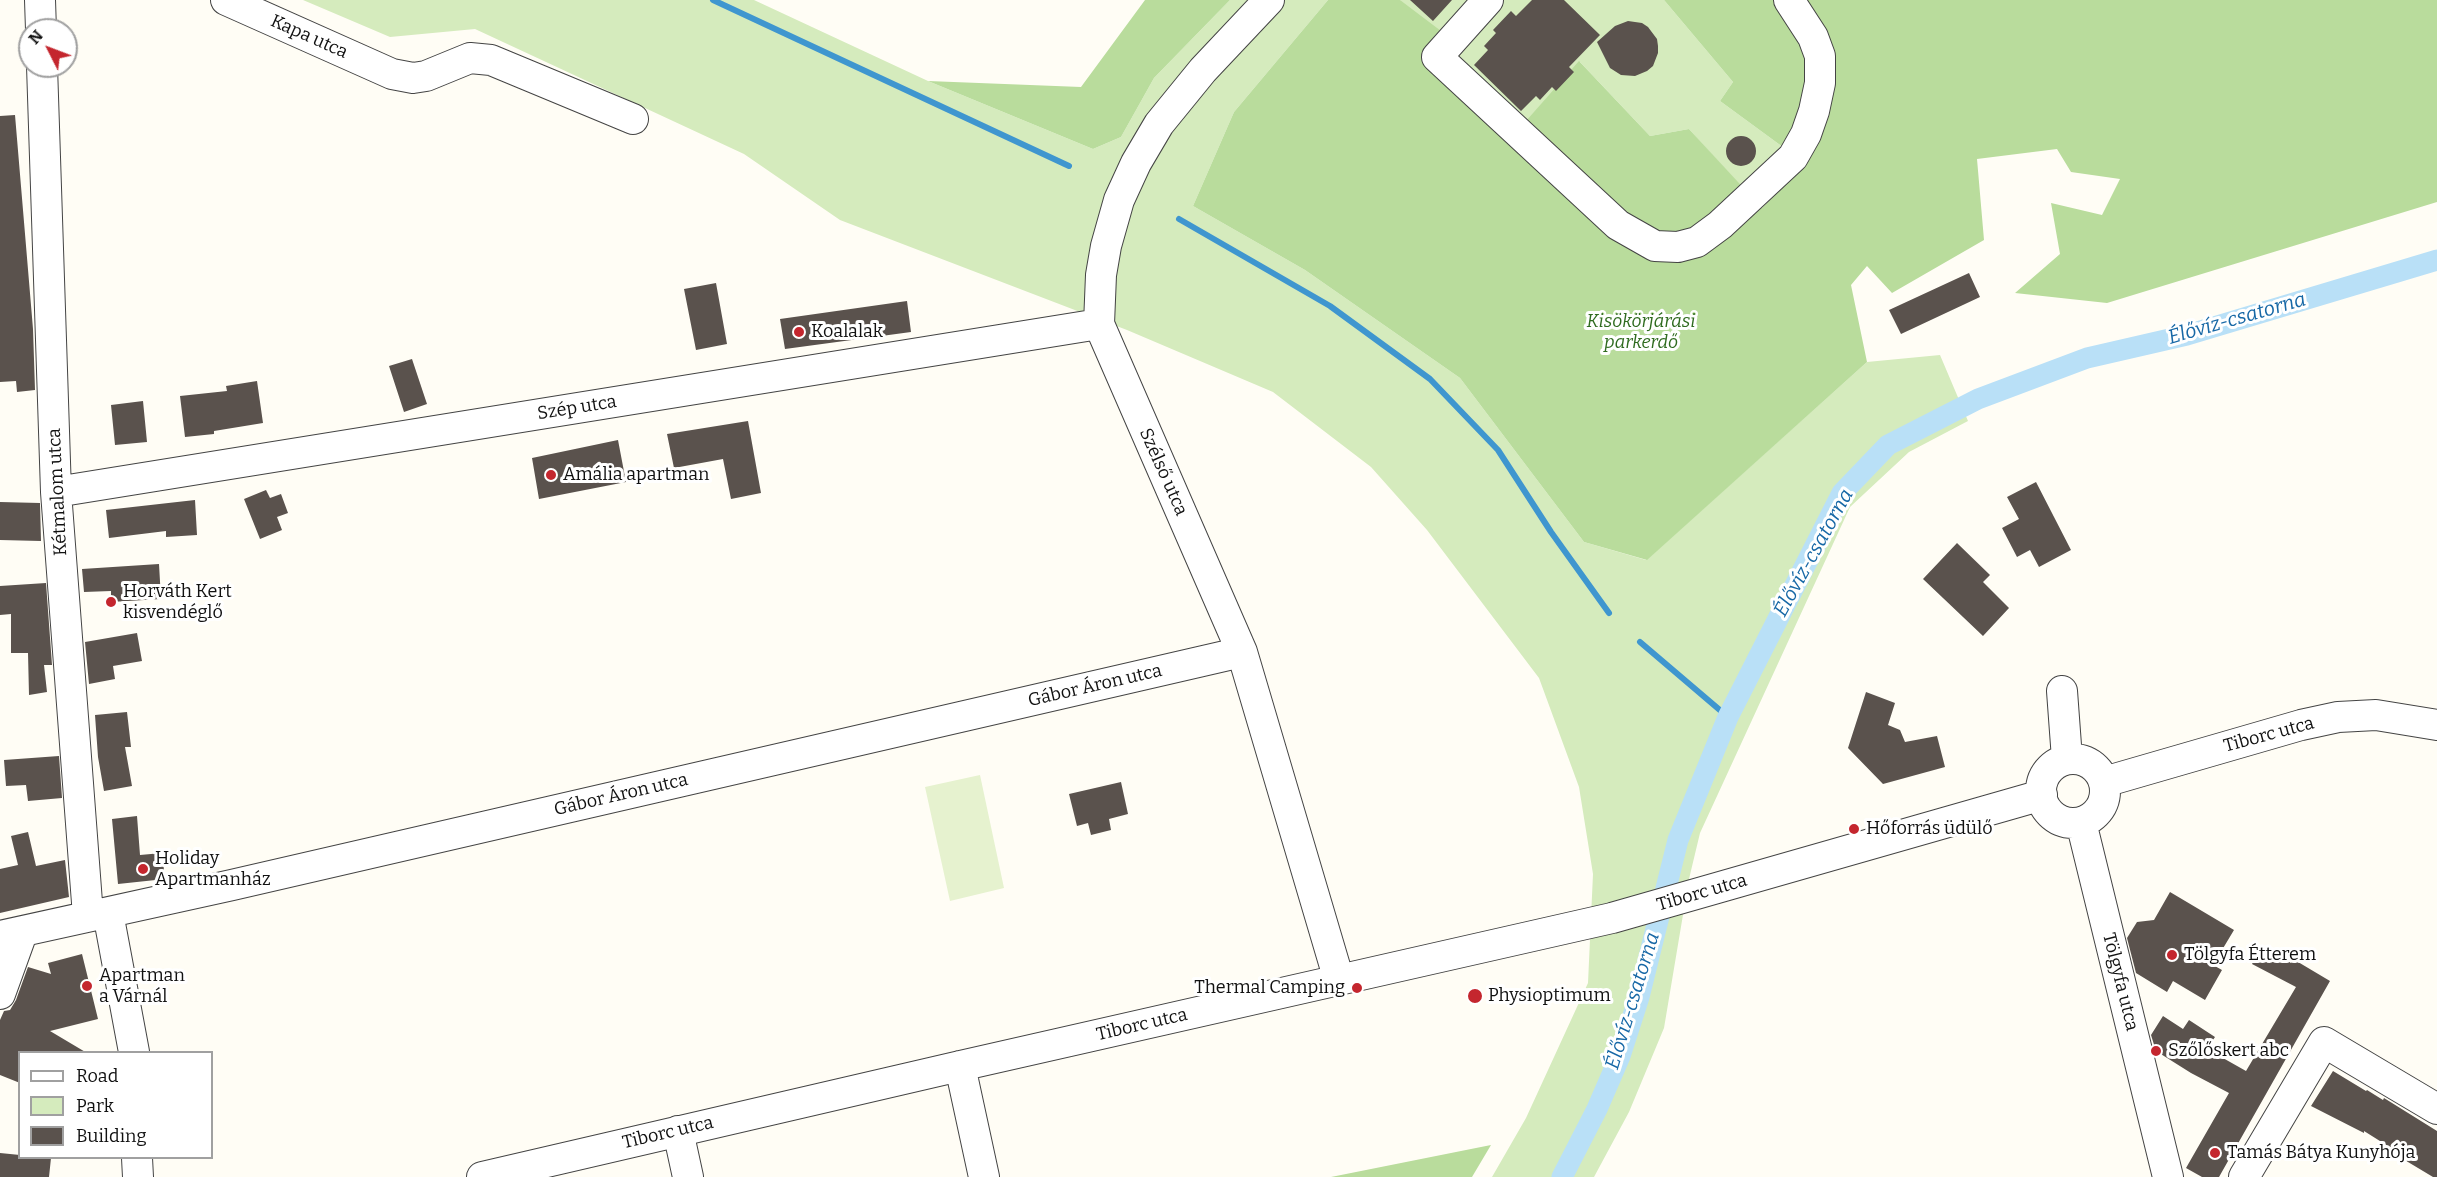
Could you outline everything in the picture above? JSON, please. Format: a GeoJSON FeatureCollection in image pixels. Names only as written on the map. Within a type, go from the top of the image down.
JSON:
{"type":"FeatureCollection","features":[{"type":"Feature","properties":{"kind":"street"},"geometry":{"type":"LineString","coordinates":[[40,0],[40,18]]}},
{"type":"Feature","properties":{"kind":"street","name":"Kapa utca"},"geometry":{"type":"LineString","coordinates":[[226,0],[392,74],[413,78],[426,76],[470,58],[490,60],[633,120]]}},
{"type":"Feature","properties":{"kind":"street","name":"Szélső utca"},"geometry":{"type":"LineString","coordinates":[[1269,0],[1203,70],[1159,124],[1136,163],[1119,200],[1106,246],[1101,275],[1099,324],[1242,652],[1339,981]]}},
{"type":"Feature","properties":{"kind":"street"},"geometry":{"type":"LineString","coordinates":[[1488,0],[1437,57],[1618,225],[1656,246],[1678,247],[1697,242],[1720,225],[1793,157],[1806,134],[1820,83],[1820,56],[1813,37],[1789,0]]}},
{"type":"Feature","properties":{"kind":"street","name":"Kétmalom utca"},"geometry":{"type":"LineString","coordinates":[[42,78],[56,492],[98,914],[133,1051]]}},
{"type":"Feature","properties":{"kind":"street","name":"Szép utca"},"geometry":{"type":"LineString","coordinates":[[56,492],[1099,324]]}},
{"type":"Feature","properties":{"kind":"street","name":"Gábor Áron utca"},"geometry":{"type":"LineString","coordinates":[[11,934],[1242,652]]}},
{"type":"Feature","properties":{"kind":"street"},"geometry":{"type":"LineString","coordinates":[[2062,691],[2067,759]]}},
{"type":"Feature","properties":{"kind":"street","name":"Tiborc utca"},"geometry":{"type":"LineString","coordinates":[[2104,782],[2301,724],[2338,717],[2376,715],[2437,725]]}},
{"type":"Feature","properties":{"kind":"street"},"geometry":{"type":"LineString","coordinates":[[2067,759],[2083,760],[2096,768],[2104,782],[2104,797],[2100,808],[2092,817],[2081,822],[2066,822],[2056,817],[2046,807],[2042,795],[2044,777],[2053,766],[2067,759]]}},
{"type":"Feature","properties":{"kind":"street","name":"Tiborc utca"},"geometry":{"type":"LineString","coordinates":[[482,1177],[1630,913],[2042,795]]}},
{"type":"Feature","properties":{"kind":"street","name":"Tölgyfa utca"},"geometry":{"type":"LineString","coordinates":[[2081,822],[2168,1177]]}},
{"type":"Feature","properties":{"kind":"street"},"geometry":{"type":"LineString","coordinates":[[0,994],[11,934]]}},
{"type":"Feature","properties":{"kind":"street"},"geometry":{"type":"LineString","coordinates":[[2244,1177],[2324,1042],[2437,1109]]}},
{"type":"Feature","properties":{"kind":"street"},"geometry":{"type":"LineString","coordinates":[[960,1066],[984,1177]]}},
{"type":"Feature","properties":{"kind":"street"},"geometry":{"type":"LineString","coordinates":[[678,1131],[688,1177]]}},
{"type":"Feature","properties":{"kind":"green space"},"geometry":{"type":"Polygon","coordinates":[[[303,0],[754,0],[928,81],[1093,149],[1121,137],[1154,78],[1230,0],[1328,0],[1234,112],[1193,206],[1305,270],[1460,378],[1584,542],[1646,560],[1867,362],[1940,355],[1968,421],[1909,452],[1850,507],[1700,833],[1689,879],[1664,1028],[1629,1112],[1594,1177],[1492,1177],[1526,1118],[1588,983],[1593,874],[1579,787],[1539,678],[1427,530],[1371,467],[1273,392],[1127,330],[840,220],[744,154],[475,29],[390,37],[303,0]]]}},
{"type":"Feature","properties":{"kind":"green space"},"geometry":{"type":"Polygon","coordinates":[[[1145,0],[1230,0],[1154,78],[1121,137],[1093,149],[928,81],[1081,87],[1145,0]]]}},
{"type":"Feature","properties":{"kind":"green space","name":"Kisökörjárási parkerdő"},"geometry":{"type":"Polygon","coordinates":[[[1328,0],[1400,0],[1441,31],[1422,54],[1511,138],[1579,61],[1650,136],[1689,129],[1762,208],[1806,164],[1720,101],[1733,82],[1664,0],[2437,0],[2437,202],[2107,303],[2015,293],[2060,254],[2051,203],[2102,215],[2120,179],[2071,172],[2057,149],[1977,159],[1984,240],[1892,293],[1867,266],[1851,285],[1867,362],[1647,560],[1584,542],[1460,378],[1305,270],[1193,206],[1234,112],[1328,0]]]}},
{"type":"Feature","properties":{"kind":"green space"},"geometry":{"type":"Polygon","coordinates":[[[1400,0],[1664,0],[1733,82],[1720,101],[1806,164],[1761,209],[1689,129],[1650,136],[1580,62],[1511,139],[1422,53],[1400,0]]]}},
{"type":"Feature","properties":{"kind":"green space"},"geometry":{"type":"Polygon","coordinates":[[[980,775],[1004,888],[950,901],[925,787],[980,775]]]}},
{"type":"Feature","properties":{"kind":"green space"},"geometry":{"type":"Polygon","coordinates":[[[1491,1145],[1472,1177],[1331,1177],[1491,1145]]]}},
{"type":"Feature","properties":{"kind":"building"},"geometry":{"type":"Polygon","coordinates":[[[1410,0],[1452,0],[1433,21],[1410,0]]]}},
{"type":"Feature","properties":{"kind":"building"},"geometry":{"type":"Polygon","coordinates":[[[1532,0],[1564,0],[1600,35],[1569,67],[1574,72],[1556,91],[1552,87],[1540,100],[1536,96],[1521,111],[1474,65],[1488,50],[1484,46],[1496,33],[1493,30],[1511,11],[1516,16],[1532,0]]]}},
{"type":"Feature","properties":{"kind":"building"},"geometry":{"type":"Polygon","coordinates":[[[1628,21],[1642,23],[1648,27],[1657,39],[1658,46],[1653,66],[1635,76],[1621,75],[1610,68],[1597,42],[1615,26],[1628,21]]]}},
{"type":"Feature","properties":{"kind":"building"},"geometry":{"type":"Polygon","coordinates":[[[15,115],[33,329],[35,390],[17,392],[16,381],[0,382],[0,116],[15,115]]]}},
{"type":"Feature","properties":{"kind":"building"},"geometry":{"type":"Polygon","coordinates":[[[1741,136],[1752,140],[1756,151],[1752,162],[1741,166],[1730,162],[1726,151],[1730,140],[1741,136]]]}},
{"type":"Feature","properties":{"kind":"building"},"geometry":{"type":"Polygon","coordinates":[[[1969,273],[1980,297],[1901,334],[1889,310],[1969,273]]]}},
{"type":"Feature","properties":{"kind":"building"},"geometry":{"type":"Polygon","coordinates":[[[716,283],[727,344],[696,350],[684,289],[716,283]]]}},
{"type":"Feature","properties":{"kind":"building"},"geometry":{"type":"Polygon","coordinates":[[[907,301],[911,332],[785,349],[780,319],[907,301]]]}},
{"type":"Feature","properties":{"kind":"building"},"geometry":{"type":"Polygon","coordinates":[[[412,359],[427,404],[404,412],[389,366],[412,359]]]}},
{"type":"Feature","properties":{"kind":"building"},"geometry":{"type":"Polygon","coordinates":[[[257,381],[263,423],[214,431],[214,434],[185,437],[180,396],[227,391],[226,386],[257,381]]]}},
{"type":"Feature","properties":{"kind":"building"},"geometry":{"type":"Polygon","coordinates":[[[143,401],[147,442],[115,445],[111,405],[143,401]]]}},
{"type":"Feature","properties":{"kind":"building"},"geometry":{"type":"Polygon","coordinates":[[[748,421],[761,493],[731,499],[723,459],[674,468],[667,434],[748,421]]]}},
{"type":"Feature","properties":{"kind":"building"},"geometry":{"type":"Polygon","coordinates":[[[618,440],[626,482],[539,499],[532,458],[618,440]]]}},
{"type":"Feature","properties":{"kind":"building"},"geometry":{"type":"Polygon","coordinates":[[[2036,482],[2071,550],[2039,567],[2030,550],[2017,557],[2002,528],[2019,519],[2007,497],[2036,482]]]}},
{"type":"Feature","properties":{"kind":"building"},"geometry":{"type":"Polygon","coordinates":[[[266,490],[270,498],[281,494],[288,513],[277,517],[282,530],[260,539],[244,499],[266,490]]]}},
{"type":"Feature","properties":{"kind":"building"},"geometry":{"type":"Polygon","coordinates":[[[195,500],[197,535],[166,537],[166,531],[109,538],[106,510],[195,500]]]}},
{"type":"Feature","properties":{"kind":"building"},"geometry":{"type":"Polygon","coordinates":[[[0,502],[40,503],[41,541],[0,540],[0,502]]]}},
{"type":"Feature","properties":{"kind":"building"},"geometry":{"type":"Polygon","coordinates":[[[1957,543],[1990,575],[1983,582],[2009,608],[1983,636],[1923,579],[1957,543]]]}},
{"type":"Feature","properties":{"kind":"building"},"geometry":{"type":"Polygon","coordinates":[[[159,564],[161,599],[111,602],[111,591],[84,592],[82,569],[159,564]]]}},
{"type":"Feature","properties":{"kind":"building"},"geometry":{"type":"Polygon","coordinates":[[[46,583],[52,665],[44,665],[47,692],[29,695],[28,653],[11,653],[11,614],[0,615],[0,586],[46,583]]]}},
{"type":"Feature","properties":{"kind":"building"},"geometry":{"type":"Polygon","coordinates":[[[137,633],[142,661],[113,666],[115,679],[89,684],[85,642],[137,633]]]}},
{"type":"Feature","properties":{"kind":"building"},"geometry":{"type":"Polygon","coordinates":[[[1866,692],[1895,703],[1888,725],[1900,730],[1905,742],[1937,736],[1945,767],[1883,784],[1848,748],[1866,692]]]}},
{"type":"Feature","properties":{"kind":"building"},"geometry":{"type":"Polygon","coordinates":[[[127,712],[131,747],[125,747],[132,786],[104,791],[98,757],[95,715],[127,712]]]}},
{"type":"Feature","properties":{"kind":"building"},"geometry":{"type":"Polygon","coordinates":[[[59,756],[62,798],[28,801],[26,785],[6,786],[4,760],[59,756]]]}},
{"type":"Feature","properties":{"kind":"building"},"geometry":{"type":"Polygon","coordinates":[[[1121,782],[1128,814],[1109,819],[1111,830],[1091,835],[1088,823],[1077,826],[1069,794],[1121,782]]]}},
{"type":"Feature","properties":{"kind":"building"},"geometry":{"type":"Polygon","coordinates":[[[137,816],[140,855],[162,853],[165,879],[118,884],[112,819],[137,816]]]}},
{"type":"Feature","properties":{"kind":"building"},"geometry":{"type":"Polygon","coordinates":[[[28,832],[36,866],[65,860],[69,897],[0,913],[0,869],[18,865],[11,836],[28,832]]]}},
{"type":"Feature","properties":{"kind":"building","name":"Tölgyfa Étterem"},"geometry":{"type":"Polygon","coordinates":[[[2170,892],[2234,930],[2213,965],[2222,970],[2205,1000],[2173,981],[2167,992],[2136,973],[2127,938],[2137,922],[2154,920],[2170,892]]]}},
{"type":"Feature","properties":{"kind":"building"},"geometry":{"type":"Polygon","coordinates":[[[2262,946],[2291,963],[2293,959],[2330,981],[2219,1177],[2202,1177],[2186,1168],[2229,1093],[2156,1051],[2151,1035],[2163,1016],[2183,1029],[2189,1020],[2215,1037],[2207,1049],[2246,1071],[2296,987],[2252,964],[2262,946]]]}},
{"type":"Feature","properties":{"kind":"building"},"geometry":{"type":"Polygon","coordinates":[[[82,954],[98,1019],[50,1031],[84,1051],[18,1051],[18,1082],[0,1075],[0,1020],[4,1011],[10,1010],[16,1000],[28,967],[51,974],[48,963],[82,954]]]}},
{"type":"Feature","properties":{"kind":"building"},"geometry":{"type":"Polygon","coordinates":[[[2333,1071],[2383,1100],[2384,1098],[2437,1131],[2437,1177],[2433,1177],[2398,1156],[2399,1153],[2364,1131],[2364,1133],[2311,1106],[2333,1071]]]}},
{"type":"Feature","properties":{"kind":"building"},"geometry":{"type":"Polygon","coordinates":[[[0,1153],[18,1155],[18,1159],[51,1159],[49,1177],[0,1177],[0,1153]]]}},
{"type":"Feature","properties":{"kind":"waterway"},"geometry":{"type":"LineString","coordinates":[[713,0],[1069,166]]}},
{"type":"Feature","properties":{"kind":"waterway"},"geometry":{"type":"LineString","coordinates":[[1179,219],[1330,306],[1430,379],[1498,450],[1551,532],[1609,613]]}},
{"type":"Feature","properties":{"kind":"waterway","name":"Élővíz-csatorna"},"geometry":{"type":"LineString","coordinates":[[1562,1177],[1597,1109],[1620,1056],[1639,997],[1678,840],[1728,717],[1842,493],[1888,445],[1978,399],[2087,358],[2187,335],[2437,260]]}},
{"type":"Feature","properties":{"kind":"waterway"},"geometry":{"type":"LineString","coordinates":[[1640,642],[1728,717]]}},
{"type":"Feature","properties":{"kind":"place","name":"Koalalak"},"geometry":{"type":"Point","coordinates":[799,332]}},
{"type":"Feature","properties":{"kind":"place","name":"Amália apartman"},"geometry":{"type":"Point","coordinates":[551,475]}},
{"type":"Feature","properties":{"kind":"place","name":"Horváth Kert kisvendéglő"},"geometry":{"type":"Point","coordinates":[111,602]}},
{"type":"Feature","properties":{"kind":"place","name":"Hőforrás üdülő"},"geometry":{"type":"Point","coordinates":[1854,829]}},
{"type":"Feature","properties":{"kind":"place","name":"Holiday Apartmanház"},"geometry":{"type":"Point","coordinates":[143,869]}},
{"type":"Feature","properties":{"kind":"place","name":"Tölgyfa Étterem"},"geometry":{"type":"Point","coordinates":[2172,955]}},
{"type":"Feature","properties":{"kind":"place","name":"Apartman a Várnál"},"geometry":{"type":"Point","coordinates":[87,986]}},
{"type":"Feature","properties":{"kind":"place","name":"Thermal Camping"},"geometry":{"type":"Point","coordinates":[1357,988]}},
{"type":"Feature","properties":{"kind":"place","name":"Physioptimum"},"geometry":{"type":"Point","coordinates":[1475,996]}},
{"type":"Feature","properties":{"kind":"place","name":"Szőlőskert abc"},"geometry":{"type":"Point","coordinates":[2156,1051]}},
{"type":"Feature","properties":{"kind":"place","name":"Tamás Bátya Kunyhója"},"geometry":{"type":"Point","coordinates":[2215,1153]}}]}
